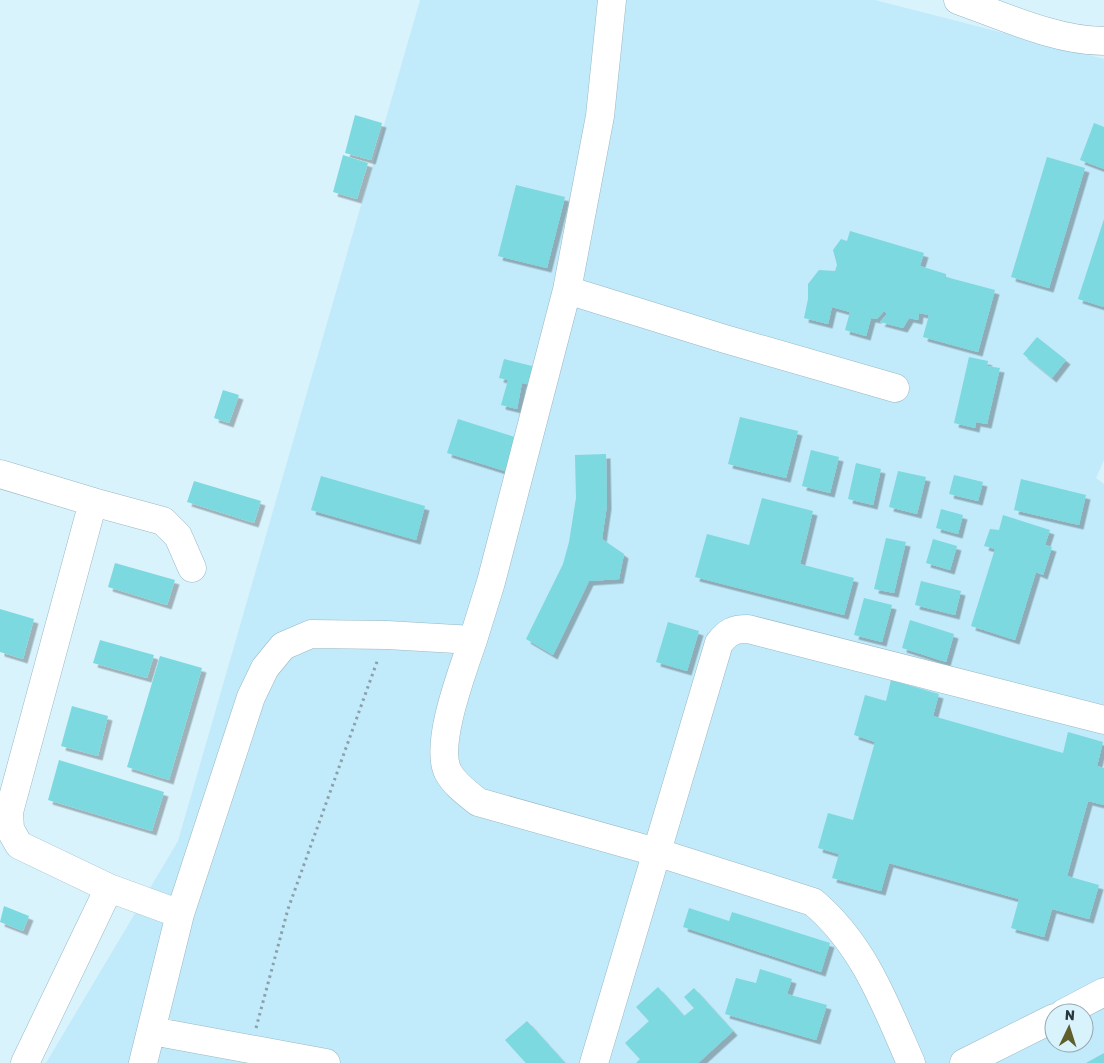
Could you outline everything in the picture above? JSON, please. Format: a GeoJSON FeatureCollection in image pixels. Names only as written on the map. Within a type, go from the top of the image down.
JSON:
{"type":"FeatureCollection","features":[{"type":"Feature","properties":{"kind":"street"},"geometry":{"type":"LineString","coordinates":[[612,0],[600,116],[567,290],[491,582],[452,708],[443,752],[448,770],[458,785],[478,802],[656,852],[813,902],[833,919],[874,978],[911,1063]]}},
{"type":"Feature","properties":{"kind":"street"},"geometry":{"type":"LineString","coordinates":[[958,0],[1052,32],[1089,41],[1104,40]]}},
{"type":"Feature","properties":{"kind":"street"},"geometry":{"type":"LineString","coordinates":[[567,290],[725,339],[895,388]]}},
{"type":"Feature","properties":{"kind":"street"},"geometry":{"type":"LineString","coordinates":[[0,474],[163,522],[178,536],[192,568]]}},
{"type":"Feature","properties":{"kind":"street"},"geometry":{"type":"LineString","coordinates":[[93,502],[9,812],[10,829],[20,845],[109,888],[180,914]]}},
{"type":"Feature","properties":{"kind":"street"},"geometry":{"type":"LineString","coordinates":[[594,1063],[719,643],[727,633],[735,629],[748,629],[1104,720]]}},
{"type":"Feature","properties":{"kind":"street"},"geometry":{"type":"LineString","coordinates":[[143,1063],[180,914],[250,697],[265,668],[284,646],[311,634],[387,635],[473,640]]}},
{"type":"Feature","properties":{"kind":"street"},"geometry":{"type":"LineString","coordinates":[[25,1063],[109,888]]}},
{"type":"Feature","properties":{"kind":"street"},"geometry":{"type":"LineString","coordinates":[[1083,1003],[1104,992]]}},
{"type":"Feature","properties":{"kind":"street"},"geometry":{"type":"LineString","coordinates":[[964,1063],[1044,1023]]}},
{"type":"Feature","properties":{"kind":"street"},"geometry":{"type":"LineString","coordinates":[[152,1031],[326,1063]]}},
{"type":"Feature","properties":{"kind":"path"},"geometry":{"type":"LineString","coordinates":[[251,1048],[288,909],[338,765],[387,635]]}},
{"type":"Feature","properties":{"kind":"shaded area"},"geometry":{"type":"Polygon","coordinates":[[[420,0],[875,0],[1104,59],[1104,460],[1096,478],[1104,484],[1104,1063],[46,1063],[178,841],[420,0]]]}},
{"type":"Feature","properties":{"kind":"building"},"geometry":{"type":"Polygon","coordinates":[[[355,115],[382,123],[371,160],[345,153],[355,115]]]}},
{"type":"Feature","properties":{"kind":"building"},"geometry":{"type":"Polygon","coordinates":[[[1094,123],[1104,127],[1104,169],[1080,160],[1094,123]]]}},
{"type":"Feature","properties":{"kind":"building"},"geometry":{"type":"Polygon","coordinates":[[[343,155],[368,163],[357,199],[333,192],[343,155]]]}},
{"type":"Feature","properties":{"kind":"building"},"geometry":{"type":"Polygon","coordinates":[[[1047,157],[1085,168],[1049,288],[1011,277],[1047,157]]]}},
{"type":"Feature","properties":{"kind":"building"},"geometry":{"type":"Polygon","coordinates":[[[516,185],[565,197],[547,268],[498,256],[516,185]]]}},
{"type":"Feature","properties":{"kind":"building"},"geometry":{"type":"Polygon","coordinates":[[[1104,219],[1104,307],[1078,299],[1104,219]]]}},
{"type":"Feature","properties":{"kind":"building"},"geometry":{"type":"Polygon","coordinates":[[[850,231],[924,253],[920,266],[946,274],[946,277],[995,290],[978,352],[923,337],[929,315],[919,313],[918,320],[909,318],[903,328],[880,322],[887,314],[884,311],[877,319],[871,318],[866,336],[845,330],[850,312],[832,307],[828,324],[804,318],[808,299],[808,284],[819,270],[835,271],[837,265],[833,250],[841,239],[847,241],[850,231]]]}},
{"type":"Feature","properties":{"kind":"building"},"geometry":{"type":"Polygon","coordinates":[[[1037,337],[1066,360],[1052,378],[1023,354],[1037,337]]]}},
{"type":"Feature","properties":{"kind":"building"},"geometry":{"type":"Polygon","coordinates":[[[969,357],[988,361],[987,366],[1000,368],[987,424],[976,422],[975,428],[954,423],[969,357]]]}},
{"type":"Feature","properties":{"kind":"building"},"geometry":{"type":"Polygon","coordinates":[[[504,359],[536,367],[531,385],[522,383],[517,409],[501,405],[508,380],[499,378],[504,359]]]}},
{"type":"Feature","properties":{"kind":"building"},"geometry":{"type":"Polygon","coordinates":[[[223,390],[239,395],[229,423],[214,418],[223,390]]]}},
{"type":"Feature","properties":{"kind":"building"},"geometry":{"type":"Polygon","coordinates":[[[740,417],[798,431],[786,478],[728,464],[740,417]]]}},
{"type":"Feature","properties":{"kind":"building"},"geometry":{"type":"Polygon","coordinates":[[[458,419],[518,438],[508,472],[447,453],[458,419]]]}},
{"type":"Feature","properties":{"kind":"building"},"geometry":{"type":"Polygon","coordinates":[[[811,450],[839,457],[830,493],[802,486],[811,450]]]}},
{"type":"Feature","properties":{"kind":"building"},"geometry":{"type":"Polygon","coordinates":[[[606,454],[607,505],[602,539],[624,554],[619,579],[589,581],[553,655],[526,639],[563,564],[569,542],[576,498],[575,455],[606,454]]]}},
{"type":"Feature","properties":{"kind":"building"},"geometry":{"type":"Polygon","coordinates":[[[856,463],[881,469],[873,505],[848,499],[856,463]]]}},
{"type":"Feature","properties":{"kind":"building"},"geometry":{"type":"Polygon","coordinates":[[[898,471],[926,477],[917,514],[889,507],[898,471]]]}},
{"type":"Feature","properties":{"kind":"building"},"geometry":{"type":"Polygon","coordinates":[[[954,475],[983,482],[978,501],[949,494],[954,475]]]}},
{"type":"Feature","properties":{"kind":"building"},"geometry":{"type":"Polygon","coordinates":[[[321,476],[425,506],[416,540],[311,510],[321,476]]]}},
{"type":"Feature","properties":{"kind":"building"},"geometry":{"type":"Polygon","coordinates":[[[1021,479],[1086,495],[1079,525],[1014,510],[1021,479]]]}},
{"type":"Feature","properties":{"kind":"building"},"geometry":{"type":"Polygon","coordinates":[[[194,481],[261,501],[254,523],[187,502],[194,481]]]}},
{"type":"Feature","properties":{"kind":"building"},"geometry":{"type":"Polygon","coordinates":[[[762,498],[813,511],[800,564],[854,578],[844,615],[695,577],[707,534],[749,545],[762,498]]]}},
{"type":"Feature","properties":{"kind":"building"},"geometry":{"type":"Polygon","coordinates":[[[941,509],[963,515],[958,534],[936,528],[941,509]]]}},
{"type":"Feature","properties":{"kind":"building"},"geometry":{"type":"Polygon","coordinates":[[[1003,515],[1050,530],[1045,545],[1052,547],[1043,575],[1036,572],[1015,640],[971,626],[995,549],[984,546],[990,529],[999,530],[1003,515]]]}},
{"type":"Feature","properties":{"kind":"building"},"geometry":{"type":"Polygon","coordinates":[[[886,538],[906,542],[894,593],[874,589],[886,538]]]}},
{"type":"Feature","properties":{"kind":"building"},"geometry":{"type":"Polygon","coordinates":[[[933,539],[957,546],[950,570],[926,563],[933,539]]]}},
{"type":"Feature","properties":{"kind":"building"},"geometry":{"type":"Polygon","coordinates":[[[115,563],[175,580],[167,605],[108,587],[115,563]]]}},
{"type":"Feature","properties":{"kind":"building"},"geometry":{"type":"Polygon","coordinates":[[[921,581],[961,591],[955,615],[915,605],[921,581]]]}},
{"type":"Feature","properties":{"kind":"building"},"geometry":{"type":"Polygon","coordinates":[[[864,598],[892,605],[882,642],[854,635],[864,598]]]}},
{"type":"Feature","properties":{"kind":"building"},"geometry":{"type":"Polygon","coordinates":[[[0,609],[34,619],[23,659],[0,652],[0,609]]]}},
{"type":"Feature","properties":{"kind":"building"},"geometry":{"type":"Polygon","coordinates":[[[910,620],[954,634],[946,662],[902,648],[910,620]]]}},
{"type":"Feature","properties":{"kind":"building"},"geometry":{"type":"Polygon","coordinates":[[[668,622],[699,631],[687,671],[656,662],[668,622]]]}},
{"type":"Feature","properties":{"kind":"building"},"geometry":{"type":"Polygon","coordinates":[[[100,640],[154,655],[147,678],[93,663],[100,640]]]}},
{"type":"Feature","properties":{"kind":"building"},"geometry":{"type":"Polygon","coordinates":[[[160,656],[202,668],[169,780],[127,767],[160,656]]]}},
{"type":"Feature","properties":{"kind":"building"},"geometry":{"type":"Polygon","coordinates":[[[891,680],[939,694],[933,716],[1063,753],[1068,732],[1103,742],[1097,766],[1104,768],[1104,805],[1088,801],[1067,876],[1099,885],[1089,919],[1052,909],[1044,937],[1011,928],[1019,899],[889,863],[881,891],[832,878],[839,854],[818,848],[828,813],[853,820],[875,742],[854,735],[865,695],[886,701],[891,680]]]}},
{"type":"Feature","properties":{"kind":"building"},"geometry":{"type":"Polygon","coordinates":[[[72,706],[108,716],[98,756],[61,746],[72,706]]]}},
{"type":"Feature","properties":{"kind":"building"},"geometry":{"type":"Polygon","coordinates":[[[59,760],[164,792],[152,831],[48,800],[59,760]]]}},
{"type":"Feature","properties":{"kind":"building"},"geometry":{"type":"Polygon","coordinates":[[[4,906],[29,916],[23,931],[0,922],[4,906]]]}},
{"type":"Feature","properties":{"kind":"building"},"geometry":{"type":"Polygon","coordinates":[[[689,908],[729,921],[732,912],[830,943],[821,972],[683,927],[689,908]]]}},
{"type":"Feature","properties":{"kind":"building"},"geometry":{"type":"Polygon","coordinates":[[[760,969],[792,979],[787,994],[827,1005],[816,1040],[725,1014],[736,978],[756,983],[760,969]]]}},
{"type":"Feature","properties":{"kind":"building"},"geometry":{"type":"Polygon","coordinates":[[[658,987],[684,1016],[694,1008],[684,997],[694,988],[733,1031],[698,1063],[636,1063],[640,1059],[625,1043],[649,1021],[636,1007],[658,987]]]}},
{"type":"Feature","properties":{"kind":"building"},"geometry":{"type":"Polygon","coordinates":[[[527,1021],[565,1063],[526,1063],[505,1040],[527,1021]]]}},
{"type":"Feature","properties":{"kind":"building"},"geometry":{"type":"Polygon","coordinates":[[[1104,1053],[1104,1063],[1086,1063],[1104,1053]]]}}]}
